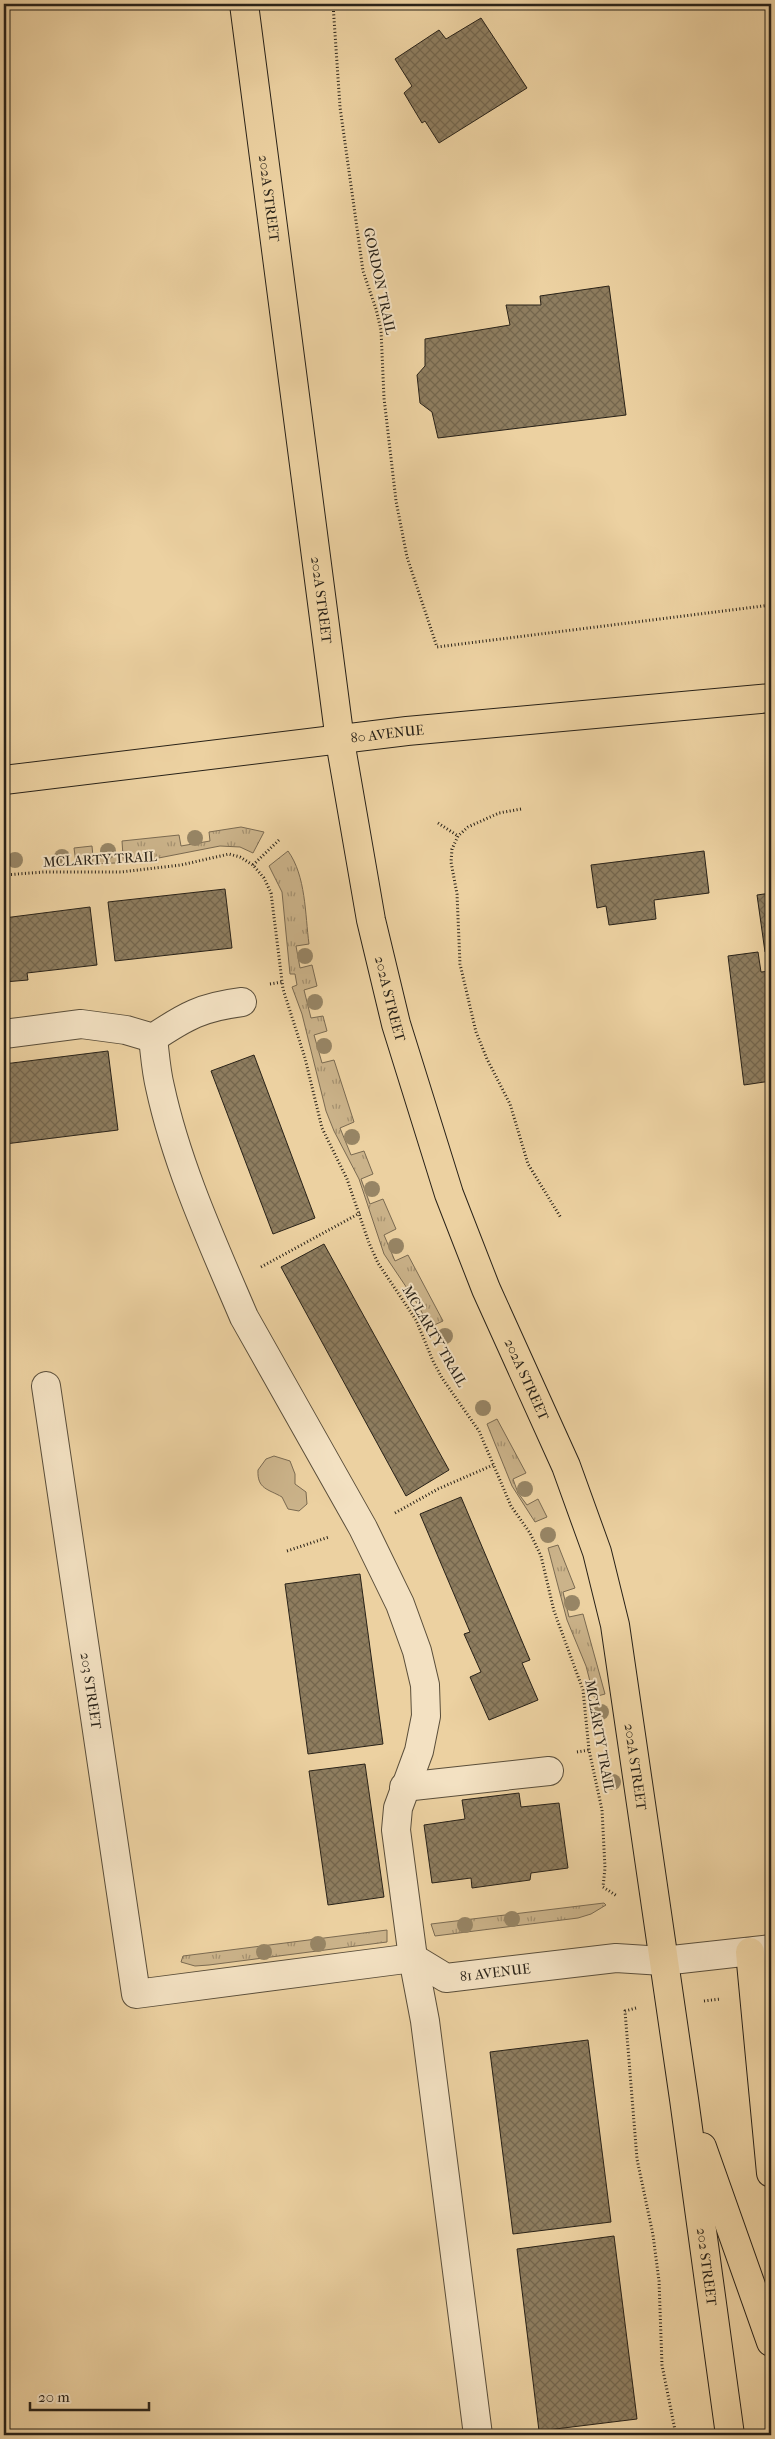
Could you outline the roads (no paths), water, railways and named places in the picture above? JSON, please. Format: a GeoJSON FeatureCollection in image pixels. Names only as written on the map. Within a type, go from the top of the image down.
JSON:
{"type":"FeatureCollection","features":[{"type":"Feature","properties":{"kind":"main road","name":"202A STREET"},"geometry":{"type":"LineString","coordinates":[[244,4],[340,741],[371,920],[396,1024],[438,1156],[486,1289],[566,1466],[597,1552],[615,1626],[663,1961]]}},
{"type":"Feature","properties":{"kind":"main road","name":"80 AVENUE"},"geometry":{"type":"LineString","coordinates":[[4,780],[340,741],[407,731],[771,698]]}},
{"type":"Feature","properties":{"kind":"main road"},"geometry":{"type":"LineString","coordinates":[[761,1950],[771,2172]]}},
{"type":"Feature","properties":{"kind":"main road","name":"202 STREET"},"geometry":{"type":"LineString","coordinates":[[663,1961],[730,2435]]}},
{"type":"Feature","properties":{"kind":"main road","name":"202 STREET"},"geometry":{"type":"LineString","coordinates":[[684,2099],[771,2342]]}},
{"type":"Feature","properties":{"kind":"street"},"geometry":{"type":"LineString","coordinates":[[4,1034],[81,1024],[126,1030],[153,1038],[195,1012],[216,1005],[242,1002]]}},
{"type":"Feature","properties":{"kind":"street"},"geometry":{"type":"LineString","coordinates":[[153,1038],[160,1087],[177,1149],[205,1226],[244,1316],[363,1528],[400,1604],[417,1651],[425,1685],[426,1716],[419,1751],[398,1808],[396,1830],[413,1958],[425,2021],[478,2435]]}},
{"type":"Feature","properties":{"kind":"street","name":"203 STREET"},"geometry":{"type":"LineString","coordinates":[[46,1386],[136,1994],[413,1958]]}},
{"type":"Feature","properties":{"kind":"street"},"geometry":{"type":"LineString","coordinates":[[404,1788],[549,1771]]}},
{"type":"Feature","properties":{"kind":"street","name":"81 AVENUE"},"geometry":{"type":"LineString","coordinates":[[413,1958],[446,1978],[616,1958],[663,1961],[761,1950]]}}]}
